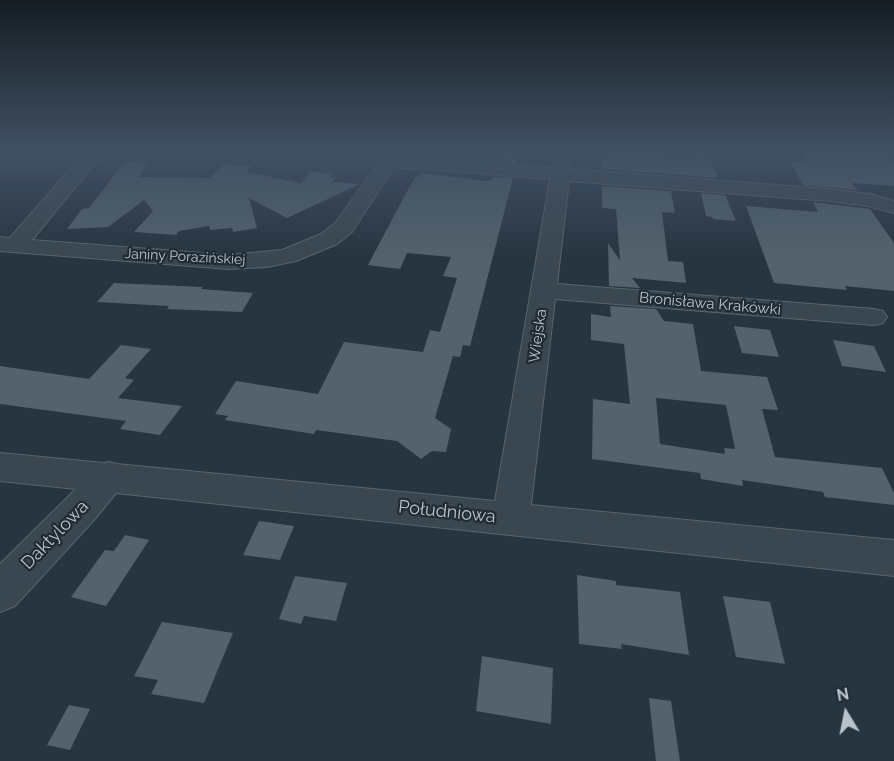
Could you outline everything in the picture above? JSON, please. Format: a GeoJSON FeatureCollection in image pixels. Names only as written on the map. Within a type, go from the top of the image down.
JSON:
{"type":"FeatureCollection","features":[{"type":"Feature","properties":{"kind":"street"},"geometry":{"type":"LineString","coordinates":[[8,244],[61,188]]}},
{"type":"Feature","properties":{"kind":"street","name":"Janiny Porazińskiej"},"geometry":{"type":"LineString","coordinates":[[8,244],[229,262],[267,260],[288,256],[328,239],[344,227],[371,188]]}},
{"type":"Feature","properties":{"kind":"street","name":"Wiejska"},"geometry":{"type":"LineString","coordinates":[[511,519],[558,188]]}},
{"type":"Feature","properties":{"kind":"street"},"geometry":{"type":"LineString","coordinates":[[766,188],[870,200],[894,207]]}},
{"type":"Feature","properties":{"kind":"street","name":"Bronisława Krakówki"},"geometry":{"type":"LineString","coordinates":[[545,291],[874,317]]}},
{"type":"Feature","properties":{"kind":"street","name":"Południowa"},"geometry":{"type":"LineString","coordinates":[[0,467],[108,476],[894,558]]}},
{"type":"Feature","properties":{"kind":"street","name":"Daktylowa"},"geometry":{"type":"LineString","coordinates":[[0,591],[81,509],[108,476]]}},
{"type":"Feature","properties":{"kind":"building"},"geometry":{"type":"Polygon","coordinates":[[[105,188],[352,188],[287,218],[249,198],[257,228],[233,232],[232,228],[210,230],[209,226],[179,231],[176,235],[134,232],[153,211],[144,200],[108,227],[67,229],[82,209],[89,208],[105,188]]]}},
{"type":"Feature","properties":{"kind":"building"},"geometry":{"type":"Polygon","coordinates":[[[409,188],[511,188],[470,346],[463,345],[460,357],[453,356],[435,418],[451,429],[446,452],[432,451],[421,459],[397,441],[316,430],[314,434],[225,420],[228,416],[215,414],[236,381],[318,394],[344,342],[423,352],[430,330],[440,332],[457,278],[443,276],[451,257],[407,253],[400,269],[368,265],[409,188]]]}},
{"type":"Feature","properties":{"kind":"building"},"geometry":{"type":"Polygon","coordinates":[[[602,188],[671,191],[675,213],[662,212],[668,261],[683,262],[686,283],[632,278],[640,288],[609,286],[608,243],[620,260],[616,209],[602,208],[602,188]]]}},
{"type":"Feature","properties":{"kind":"building"},"geometry":{"type":"Polygon","coordinates":[[[830,188],[855,188],[857,190],[830,188]]]}},
{"type":"Feature","properties":{"kind":"building"},"geometry":{"type":"Polygon","coordinates":[[[701,193],[725,195],[736,221],[713,219],[706,216],[701,193]]]}},
{"type":"Feature","properties":{"kind":"building"},"geometry":{"type":"Polygon","coordinates":[[[813,202],[870,209],[894,243],[894,291],[845,286],[847,290],[774,283],[746,206],[818,212],[813,202]]]}},
{"type":"Feature","properties":{"kind":"building"},"geometry":{"type":"Polygon","coordinates":[[[114,283],[203,287],[201,289],[253,293],[242,312],[167,309],[169,306],[97,302],[114,283]]]}},
{"type":"Feature","properties":{"kind":"building"},"geometry":{"type":"Polygon","coordinates":[[[610,306],[656,309],[664,321],[693,324],[701,371],[767,377],[778,410],[762,409],[775,457],[882,468],[894,493],[894,505],[825,497],[823,492],[742,480],[743,486],[701,479],[700,473],[592,459],[593,399],[630,404],[624,344],[591,340],[591,314],[611,317],[610,306]],[[656,398],[660,444],[725,454],[724,448],[735,449],[726,405],[656,398]]]}},
{"type":"Feature","properties":{"kind":"building"},"geometry":{"type":"Polygon","coordinates":[[[734,326],[770,330],[779,357],[742,353],[734,326]]]}},
{"type":"Feature","properties":{"kind":"building"},"geometry":{"type":"Polygon","coordinates":[[[833,340],[874,346],[886,372],[842,366],[833,340]]]}},
{"type":"Feature","properties":{"kind":"building"},"geometry":{"type":"Polygon","coordinates":[[[121,345],[151,349],[125,378],[134,380],[118,398],[182,406],[160,435],[120,429],[126,421],[0,404],[0,366],[89,379],[121,345]]]}},
{"type":"Feature","properties":{"kind":"building"},"geometry":{"type":"Polygon","coordinates":[[[259,521],[294,526],[280,560],[243,555],[259,521]]]}},
{"type":"Feature","properties":{"kind":"building"},"geometry":{"type":"Polygon","coordinates":[[[125,535],[149,540],[106,606],[71,597],[105,550],[114,551],[125,535]]]}},
{"type":"Feature","properties":{"kind":"building"},"geometry":{"type":"Polygon","coordinates":[[[577,575],[616,581],[616,585],[680,592],[689,655],[621,644],[622,649],[579,644],[577,575]]]}},
{"type":"Feature","properties":{"kind":"building"},"geometry":{"type":"Polygon","coordinates":[[[295,576],[347,583],[336,621],[304,616],[301,624],[279,619],[295,576]]]}},
{"type":"Feature","properties":{"kind":"building"},"geometry":{"type":"Polygon","coordinates":[[[723,596],[770,602],[785,664],[736,657],[723,596]]]}},
{"type":"Feature","properties":{"kind":"building"},"geometry":{"type":"Polygon","coordinates":[[[162,622],[233,633],[204,703],[151,694],[158,680],[134,676],[162,622]]]}},
{"type":"Feature","properties":{"kind":"building"},"geometry":{"type":"Polygon","coordinates":[[[482,656],[553,668],[551,724],[476,711],[482,656]]]}},
{"type":"Feature","properties":{"kind":"building"},"geometry":{"type":"Polygon","coordinates":[[[649,698],[671,701],[680,761],[656,761],[649,698]]]}},
{"type":"Feature","properties":{"kind":"building"},"geometry":{"type":"Polygon","coordinates":[[[69,705],[90,709],[70,750],[47,745],[69,705]]]}}]}
